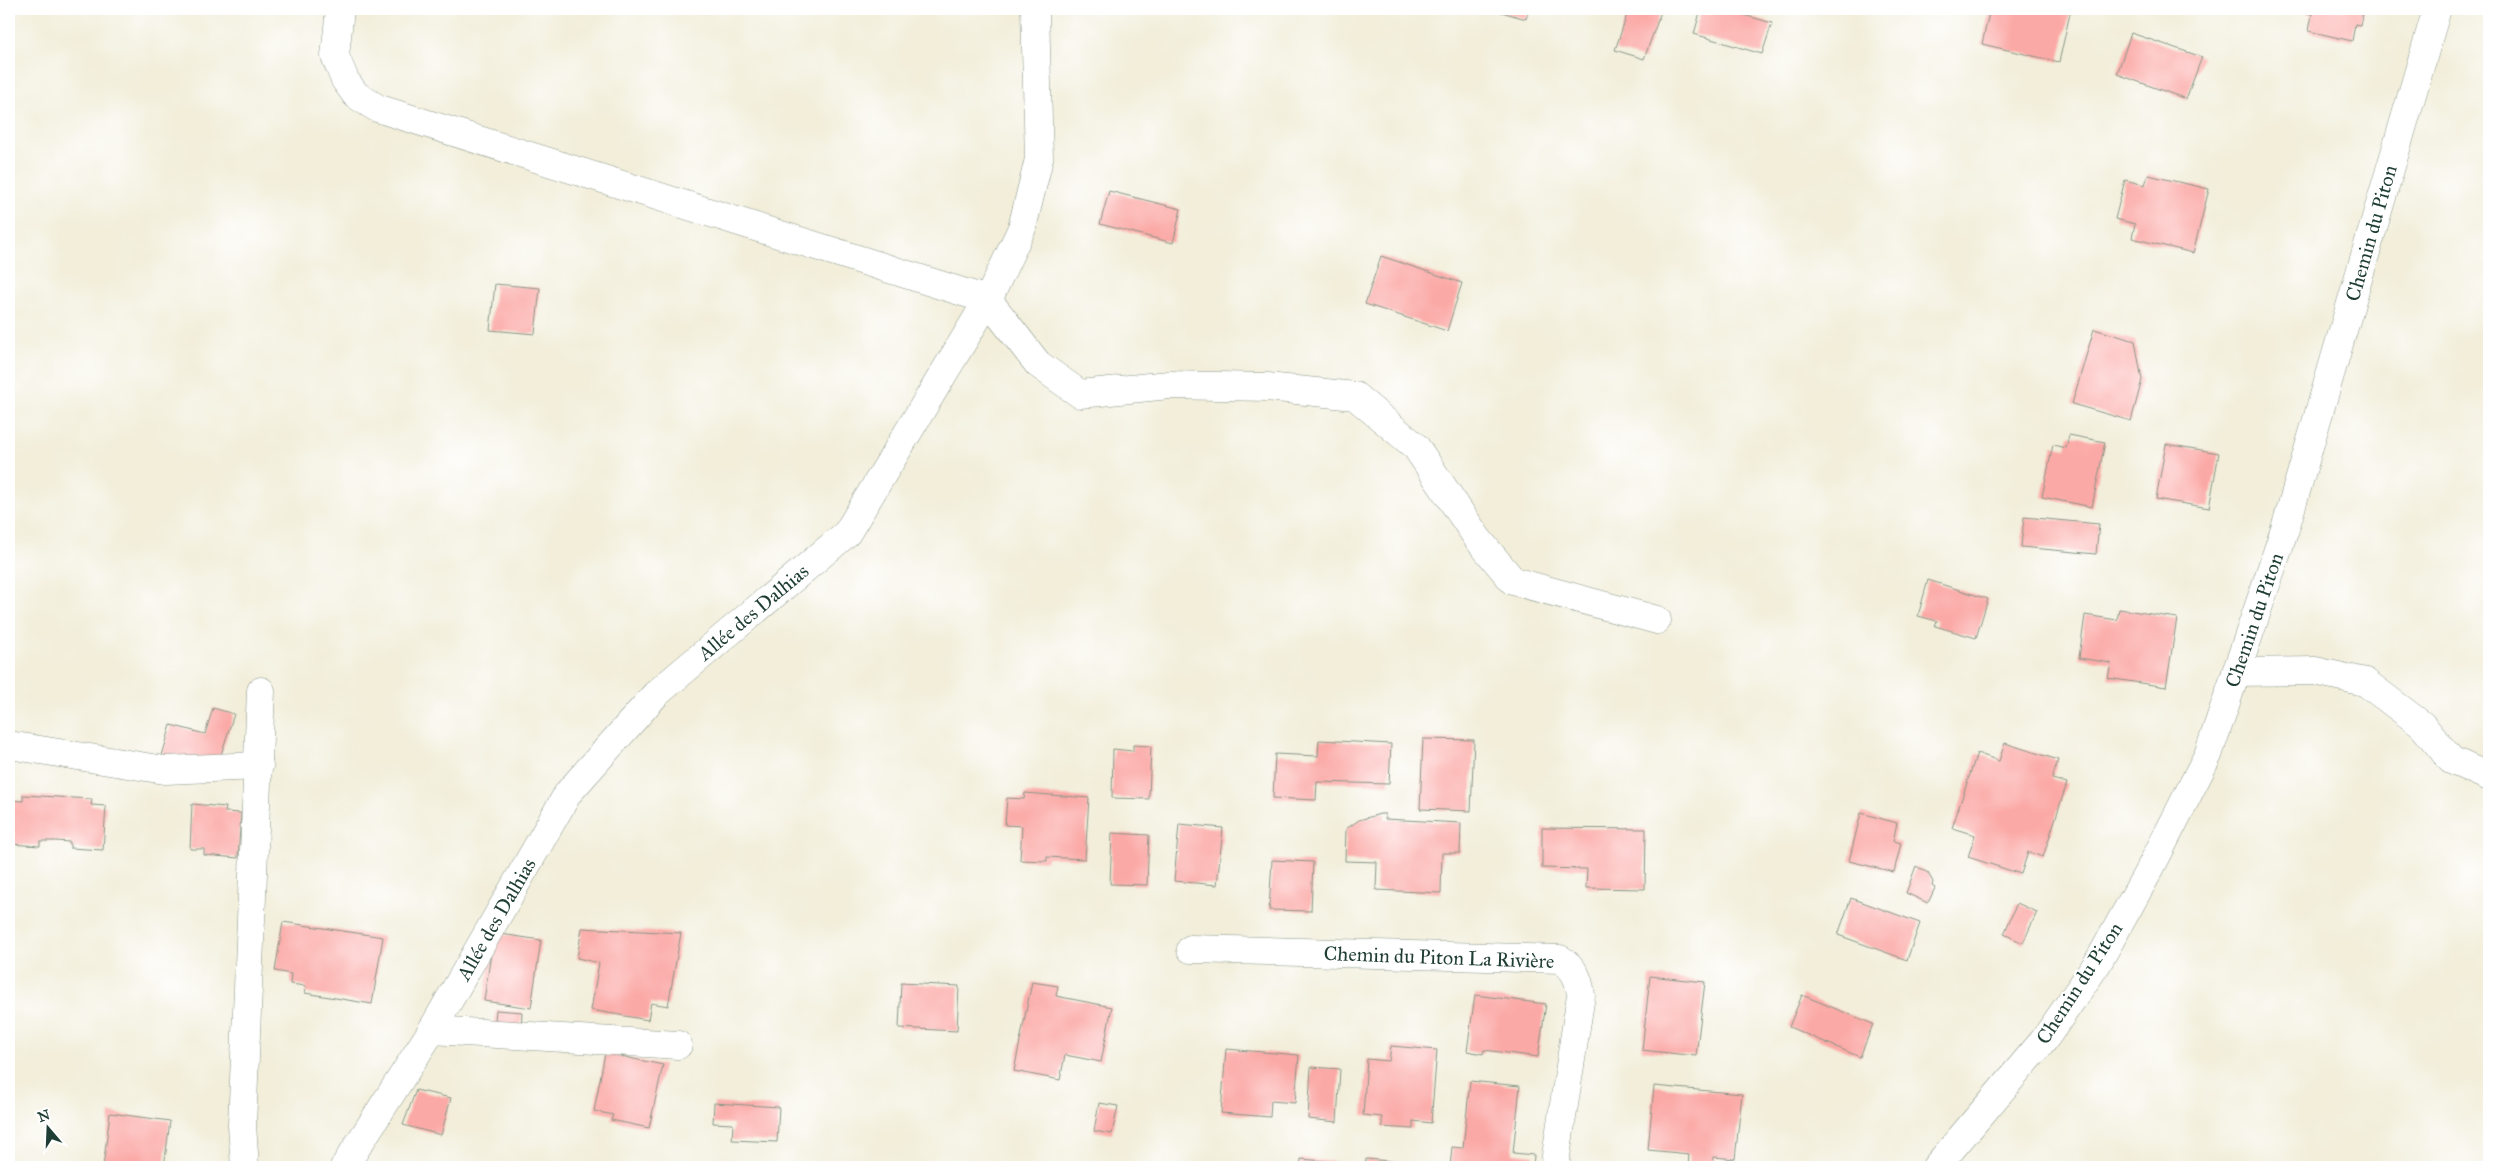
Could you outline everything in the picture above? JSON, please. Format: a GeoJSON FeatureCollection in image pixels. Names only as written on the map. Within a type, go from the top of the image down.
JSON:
{"type":"FeatureCollection","features":[{"type":"Feature","properties":{"kind":"street"},"geometry":{"type":"LineString","coordinates":[[340,9],[335,56],[345,80],[356,95],[378,108],[988,300],[1038,364],[1080,394],[1169,385],[1267,387],[1356,396],[1416,447],[1478,539],[1513,581],[1657,620]]}},
{"type":"Feature","properties":{"kind":"street","name":"Allée des Dalhias"},"geometry":{"type":"LineString","coordinates":[[344,1167],[432,1030],[568,793],[656,694],[846,532],[988,300],[1022,228],[1039,159],[1035,9]]}},
{"type":"Feature","properties":{"kind":"street","name":"Chemin du Piton"},"geometry":{"type":"LineString","coordinates":[[1936,1167],[2044,1040],[2097,964],[2152,865],[2208,755],[2285,529],[2437,9]]}},
{"type":"Feature","properties":{"kind":"street"},"geometry":{"type":"LineString","coordinates":[[2236,672],[2315,671],[2365,682],[2422,725],[2451,760],[2489,777]]}},
{"type":"Feature","properties":{"kind":"street"},"geometry":{"type":"LineString","coordinates":[[245,1167],[242,1125],[261,691]]}},
{"type":"Feature","properties":{"kind":"street"},"geometry":{"type":"LineString","coordinates":[[9,744],[165,770],[259,766]]}},
{"type":"Feature","properties":{"kind":"street","name":"Chemin du Piton La Rivière"},"geometry":{"type":"LineString","coordinates":[[1191,950],[1560,959],[1570,965],[1576,975],[1581,995],[1556,1156],[1557,1167]]}},
{"type":"Feature","properties":{"kind":"street"},"geometry":{"type":"LineString","coordinates":[[432,1030],[678,1044]]}},
{"type":"Feature","properties":{"kind":"building"},"geometry":{"type":"Polygon","coordinates":[[[1491,9],[1529,9],[1526,19],[1491,9]]]}},
{"type":"Feature","properties":{"kind":"building"},"geometry":{"type":"Polygon","coordinates":[[[1629,9],[1662,9],[1644,59],[1615,50],[1629,9]]]}},
{"type":"Feature","properties":{"kind":"building"},"geometry":{"type":"Polygon","coordinates":[[[1701,9],[1723,9],[1772,23],[1762,54],[1694,34],[1701,9]]]}},
{"type":"Feature","properties":{"kind":"building"},"geometry":{"type":"Polygon","coordinates":[[[1990,9],[2071,9],[2059,62],[1982,44],[1990,9]]]}},
{"type":"Feature","properties":{"kind":"building"},"geometry":{"type":"Polygon","coordinates":[[[2309,9],[2364,9],[2360,25],[2355,24],[2352,41],[2309,31],[2312,14],[2307,13],[2309,9]]]}},
{"type":"Feature","properties":{"kind":"building"},"geometry":{"type":"Polygon","coordinates":[[[2131,33],[2202,57],[2186,99],[2117,74],[2131,33]]]}},
{"type":"Feature","properties":{"kind":"building"},"geometry":{"type":"Polygon","coordinates":[[[2148,175],[2209,189],[2193,253],[2132,238],[2135,224],[2115,219],[2125,180],[2145,185],[2148,175]]]}},
{"type":"Feature","properties":{"kind":"building"},"geometry":{"type":"Polygon","coordinates":[[[1109,191],[1181,209],[1173,243],[1100,224],[1109,191]]]}},
{"type":"Feature","properties":{"kind":"building"},"geometry":{"type":"Polygon","coordinates":[[[1381,256],[1462,283],[1447,331],[1365,304],[1381,256]]]}},
{"type":"Feature","properties":{"kind":"building"},"geometry":{"type":"Polygon","coordinates":[[[495,284],[540,288],[535,334],[490,330],[495,284]]]}},
{"type":"Feature","properties":{"kind":"building"},"geometry":{"type":"Polygon","coordinates":[[[2094,329],[2135,341],[2142,380],[2131,421],[2072,404],[2094,329]]]}},
{"type":"Feature","properties":{"kind":"building"},"geometry":{"type":"Polygon","coordinates":[[[2069,435],[2105,442],[2092,507],[2042,497],[2053,445],[2066,448],[2069,435]]]}},
{"type":"Feature","properties":{"kind":"building"},"geometry":{"type":"Polygon","coordinates":[[[2166,444],[2219,453],[2209,508],[2156,499],[2166,444]]]}},
{"type":"Feature","properties":{"kind":"building"},"geometry":{"type":"Polygon","coordinates":[[[2024,517],[2099,524],[2096,554],[2021,547],[2024,517]]]}},
{"type":"Feature","properties":{"kind":"building"},"geometry":{"type":"Polygon","coordinates":[[[1928,580],[1988,599],[1976,638],[1935,626],[1937,621],[1918,616],[1928,580]]]}},
{"type":"Feature","properties":{"kind":"building"},"geometry":{"type":"Polygon","coordinates":[[[2119,609],[2177,618],[2166,687],[2108,678],[2111,663],[2079,658],[2085,615],[2117,620],[2119,609]]]}},
{"type":"Feature","properties":{"kind":"building"},"geometry":{"type":"Polygon","coordinates":[[[213,708],[234,714],[218,764],[161,759],[171,725],[205,734],[213,708]]]}},
{"type":"Feature","properties":{"kind":"building"},"geometry":{"type":"Polygon","coordinates":[[[1423,739],[1474,740],[1471,811],[1420,809],[1423,739]]]}},
{"type":"Feature","properties":{"kind":"building"},"geometry":{"type":"Polygon","coordinates":[[[1319,740],[1391,744],[1389,784],[1317,782],[1316,800],[1273,798],[1275,754],[1318,756],[1319,740]]]}},
{"type":"Feature","properties":{"kind":"building"},"geometry":{"type":"Polygon","coordinates":[[[2005,743],[2058,760],[2052,779],[2067,783],[2043,857],[2028,852],[2021,874],[1968,857],[1975,835],[1952,828],[1977,753],[1999,761],[2005,743]]]}},
{"type":"Feature","properties":{"kind":"building"},"geometry":{"type":"Polygon","coordinates":[[[1133,745],[1151,746],[1149,799],[1112,798],[1113,749],[1133,751],[1133,745]]]}},
{"type":"Feature","properties":{"kind":"building"},"geometry":{"type":"Polygon","coordinates":[[[1025,793],[1089,798],[1085,859],[1047,857],[1047,861],[1020,860],[1022,826],[1005,825],[1007,798],[1024,799],[1025,793]]]}},
{"type":"Feature","properties":{"kind":"building"},"geometry":{"type":"Polygon","coordinates":[[[23,795],[92,799],[91,805],[106,806],[103,850],[70,848],[70,842],[55,841],[40,841],[40,846],[9,844],[9,800],[23,801],[23,795]]]}},
{"type":"Feature","properties":{"kind":"building"},"geometry":{"type":"Polygon","coordinates":[[[192,804],[226,807],[225,812],[241,813],[238,858],[204,855],[204,849],[190,849],[192,804]]]}},
{"type":"Feature","properties":{"kind":"building"},"geometry":{"type":"Polygon","coordinates":[[[1861,813],[1897,823],[1893,841],[1901,843],[1894,872],[1849,861],[1861,813]]]}},
{"type":"Feature","properties":{"kind":"building"},"geometry":{"type":"Polygon","coordinates":[[[1385,814],[1385,819],[1461,823],[1460,853],[1442,853],[1441,893],[1376,890],[1377,862],[1345,861],[1346,829],[1359,820],[1385,814]]]}},
{"type":"Feature","properties":{"kind":"building"},"geometry":{"type":"Polygon","coordinates":[[[1179,824],[1223,828],[1217,885],[1174,881],[1179,824]]]}},
{"type":"Feature","properties":{"kind":"building"},"geometry":{"type":"Polygon","coordinates":[[[1542,828],[1646,829],[1645,889],[1586,888],[1587,869],[1542,868],[1542,828]]]}},
{"type":"Feature","properties":{"kind":"building"},"geometry":{"type":"Polygon","coordinates":[[[1112,833],[1149,835],[1147,885],[1110,884],[1112,833]]]}},
{"type":"Feature","properties":{"kind":"building"},"geometry":{"type":"Polygon","coordinates":[[[1272,860],[1313,862],[1311,911],[1269,910],[1272,860]]]}},
{"type":"Feature","properties":{"kind":"building"},"geometry":{"type":"Polygon","coordinates":[[[1916,866],[1928,873],[1933,882],[1932,886],[1935,888],[1928,903],[1906,893],[1916,866]]]}},
{"type":"Feature","properties":{"kind":"building"},"geometry":{"type":"Polygon","coordinates":[[[1851,898],[1920,923],[1907,960],[1838,935],[1851,898]]]}},
{"type":"Feature","properties":{"kind":"building"},"geometry":{"type":"Polygon","coordinates":[[[2017,903],[2037,912],[2023,943],[2004,934],[2017,903]]]}},
{"type":"Feature","properties":{"kind":"building"},"geometry":{"type":"Polygon","coordinates":[[[283,922],[383,937],[372,1004],[305,993],[306,986],[290,984],[291,974],[275,971],[283,922]]]}},
{"type":"Feature","properties":{"kind":"building"},"geometry":{"type":"Polygon","coordinates":[[[582,928],[681,933],[668,1006],[651,1003],[648,1020],[591,1010],[599,963],[577,958],[582,928]]]}},
{"type":"Feature","properties":{"kind":"building"},"geometry":{"type":"Polygon","coordinates":[[[494,933],[541,940],[531,1008],[484,1001],[494,933]]]}},
{"type":"Feature","properties":{"kind":"building"},"geometry":{"type":"Polygon","coordinates":[[[1650,976],[1705,982],[1696,1056],[1642,1050],[1650,976]]]}},
{"type":"Feature","properties":{"kind":"building"},"geometry":{"type":"Polygon","coordinates":[[[1032,982],[1058,986],[1056,996],[1112,1007],[1101,1062],[1065,1055],[1060,1080],[1014,1071],[1032,982]]]}},
{"type":"Feature","properties":{"kind":"building"},"geometry":{"type":"Polygon","coordinates":[[[901,983],[959,986],[957,1031],[899,1028],[901,983]]]}},
{"type":"Feature","properties":{"kind":"building"},"geometry":{"type":"Polygon","coordinates":[[[1475,995],[1546,1004],[1538,1057],[1484,1050],[1483,1054],[1467,1051],[1475,995]]]}},
{"type":"Feature","properties":{"kind":"building"},"geometry":{"type":"Polygon","coordinates":[[[1802,995],[1873,1024],[1860,1057],[1789,1027],[1802,995]]]}},
{"type":"Feature","properties":{"kind":"building"},"geometry":{"type":"Polygon","coordinates":[[[496,1010],[522,1012],[521,1033],[494,1031],[496,1010]]]}},
{"type":"Feature","properties":{"kind":"building"},"geometry":{"type":"Polygon","coordinates":[[[1391,1046],[1437,1050],[1431,1123],[1413,1121],[1413,1129],[1382,1127],[1382,1117],[1363,1115],[1367,1059],[1389,1061],[1391,1046]]]}},
{"type":"Feature","properties":{"kind":"building"},"geometry":{"type":"Polygon","coordinates":[[[1226,1049],[1299,1055],[1295,1103],[1271,1101],[1270,1117],[1221,1113],[1226,1049]]]}},
{"type":"Feature","properties":{"kind":"building"},"geometry":{"type":"Polygon","coordinates":[[[605,1053],[663,1065],[649,1128],[611,1120],[613,1115],[594,1111],[605,1053]]]}},
{"type":"Feature","properties":{"kind":"building"},"geometry":{"type":"Polygon","coordinates":[[[1311,1067],[1340,1069],[1337,1122],[1308,1119],[1311,1067]]]}},
{"type":"Feature","properties":{"kind":"building"},"geometry":{"type":"Polygon","coordinates":[[[1470,1081],[1520,1086],[1513,1153],[1534,1155],[1533,1167],[1450,1167],[1452,1147],[1463,1148],[1470,1081]]]}},
{"type":"Feature","properties":{"kind":"building"},"geometry":{"type":"Polygon","coordinates":[[[1654,1086],[1742,1094],[1735,1159],[1714,1157],[1713,1167],[1688,1167],[1689,1154],[1648,1150],[1654,1086]]]}},
{"type":"Feature","properties":{"kind":"building"},"geometry":{"type":"Polygon","coordinates":[[[416,1090],[451,1098],[441,1135],[403,1125],[416,1090]]]}},
{"type":"Feature","properties":{"kind":"building"},"geometry":{"type":"Polygon","coordinates":[[[714,1103],[779,1107],[777,1142],[732,1140],[733,1124],[713,1123],[714,1103]]]}},
{"type":"Feature","properties":{"kind":"building"},"geometry":{"type":"Polygon","coordinates":[[[1099,1103],[1118,1106],[1112,1134],[1094,1131],[1099,1103]]]}},
{"type":"Feature","properties":{"kind":"building"},"geometry":{"type":"Polygon","coordinates":[[[110,1113],[170,1121],[164,1167],[103,1167],[110,1113]]]}},
{"type":"Feature","properties":{"kind":"building"},"geometry":{"type":"Polygon","coordinates":[[[1301,1159],[1347,1163],[1347,1167],[1300,1167],[1301,1159]]]}},
{"type":"Feature","properties":{"kind":"building"},"geometry":{"type":"Polygon","coordinates":[[[1366,1159],[1402,1162],[1401,1167],[1365,1167],[1366,1159]]]}}]}
